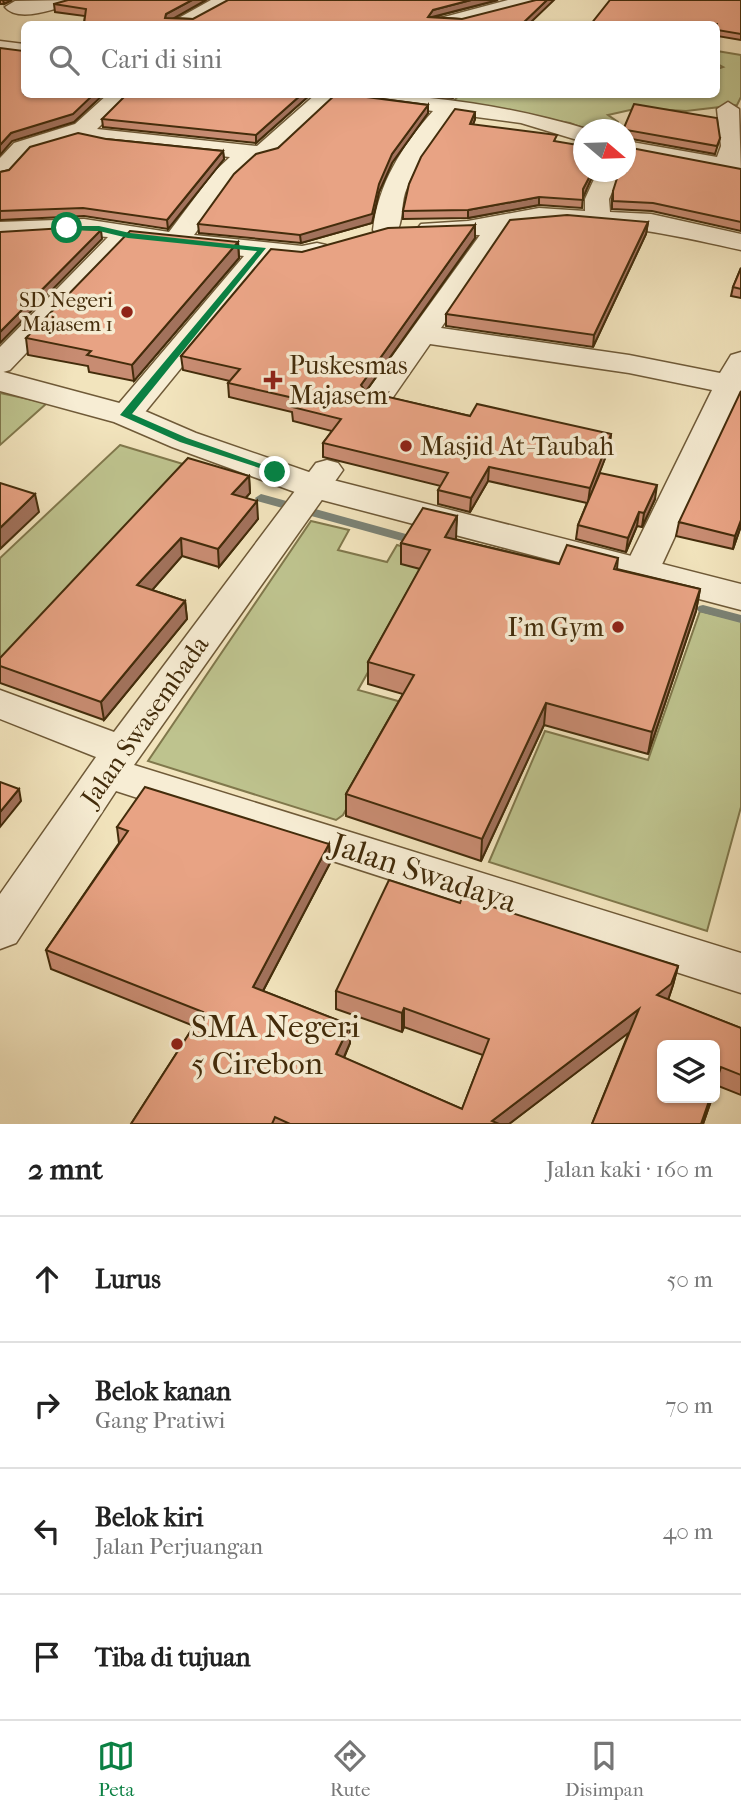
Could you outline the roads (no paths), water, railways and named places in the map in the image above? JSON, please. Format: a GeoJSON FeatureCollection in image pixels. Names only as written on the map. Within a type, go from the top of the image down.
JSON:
{"type":"FeatureCollection","features":[{"type":"Feature","properties":{"kind":"street"},"geometry":{"type":"LineString","coordinates":[[7,7],[39,7],[64,0]]}},
{"type":"Feature","properties":{"kind":"street"},"geometry":{"type":"LineString","coordinates":[[184,21],[226,0]]}},
{"type":"Feature","properties":{"kind":"street"},"geometry":{"type":"LineString","coordinates":[[450,21],[518,1]]}},
{"type":"Feature","properties":{"kind":"street"},"geometry":{"type":"LineString","coordinates":[[0,47],[21,50]]}},
{"type":"Feature","properties":{"kind":"street"},"geometry":{"type":"LineString","coordinates":[[0,172],[22,148],[83,129],[118,98]]}},
{"type":"Feature","properties":{"kind":"street"},"geometry":{"type":"LineString","coordinates":[[83,129],[88,134],[107,138],[248,153],[269,149],[326,98]]}},
{"type":"Feature","properties":{"kind":"street"},"geometry":{"type":"LineString","coordinates":[[386,98],[524,117],[573,132]]}},
{"type":"Feature","properties":{"kind":"street"},"geometry":{"type":"LineString","coordinates":[[386,230],[386,211],[411,154],[448,107]]}},
{"type":"Feature","properties":{"kind":"street"},"geometry":{"type":"LineString","coordinates":[[636,150],[733,167],[728,109]]}},
{"type":"Feature","properties":{"kind":"street"},"geometry":{"type":"LineString","coordinates":[[177,240],[224,176],[248,153]]}},
{"type":"Feature","properties":{"kind":"street"},"geometry":{"type":"LineString","coordinates":[[598,219],[597,199],[604,182]]}},
{"type":"Feature","properties":{"kind":"street"},"geometry":{"type":"LineString","coordinates":[[360,238],[386,230],[485,231],[539,216],[675,225],[741,242]]}},
{"type":"Feature","properties":{"kind":"street"},"geometry":{"type":"LineString","coordinates":[[0,230],[99,228],[119,231],[128,236],[302,254],[335,247]]}},
{"type":"Feature","properties":{"kind":"street"},"geometry":{"type":"LineString","coordinates":[[378,397],[485,231]]}},
{"type":"Feature","properties":{"kind":"street"},"geometry":{"type":"LineString","coordinates":[[0,363],[121,239],[128,236]]}},
{"type":"Feature","properties":{"kind":"street"},"geometry":{"type":"LineString","coordinates":[[125,415],[263,250]]}},
{"type":"Feature","properties":{"kind":"street"},"geometry":{"type":"LineString","coordinates":[[421,334],[629,364],[735,373],[642,571]]}},
{"type":"Feature","properties":{"kind":"street"},"geometry":{"type":"LineString","coordinates":[[0,381],[125,415],[312,492],[741,597]]}},
{"type":"Feature","properties":{"kind":"street","name":"Jalan Swasembada"},"geometry":{"type":"LineString","coordinates":[[0,930],[115,762],[312,492]]}},
{"type":"Feature","properties":{"kind":"street","name":"Jalan Swadaya"},"geometry":{"type":"LineString","coordinates":[[0,704],[115,762],[741,973]]}},
{"type":"Feature","properties":{"kind":"waterway"},"geometry":{"type":"LineString","coordinates":[[261,498],[420,542]]}},
{"type":"Feature","properties":{"kind":"waterway"},"geometry":{"type":"LineString","coordinates":[[703,609],[741,619]]}},
{"type":"Feature","properties":{"kind":"place","name":"SD Negeri Majasem 1"},"geometry":{"type":"Point","coordinates":[127,312]}},
{"type":"Feature","properties":{"kind":"place","name":"Puskesmas Majasem"},"geometry":{"type":"Point","coordinates":[273,380]}},
{"type":"Feature","properties":{"kind":"place","name":"Masjid At-Taubah"},"geometry":{"type":"Point","coordinates":[406,446]}},
{"type":"Feature","properties":{"kind":"place","name":"I'm Gym"},"geometry":{"type":"Point","coordinates":[618,627]}},
{"type":"Feature","properties":{"kind":"place","name":"SMA Negeri 5 Cirebon"},"geometry":{"type":"Point","coordinates":[177,1044]}}]}
